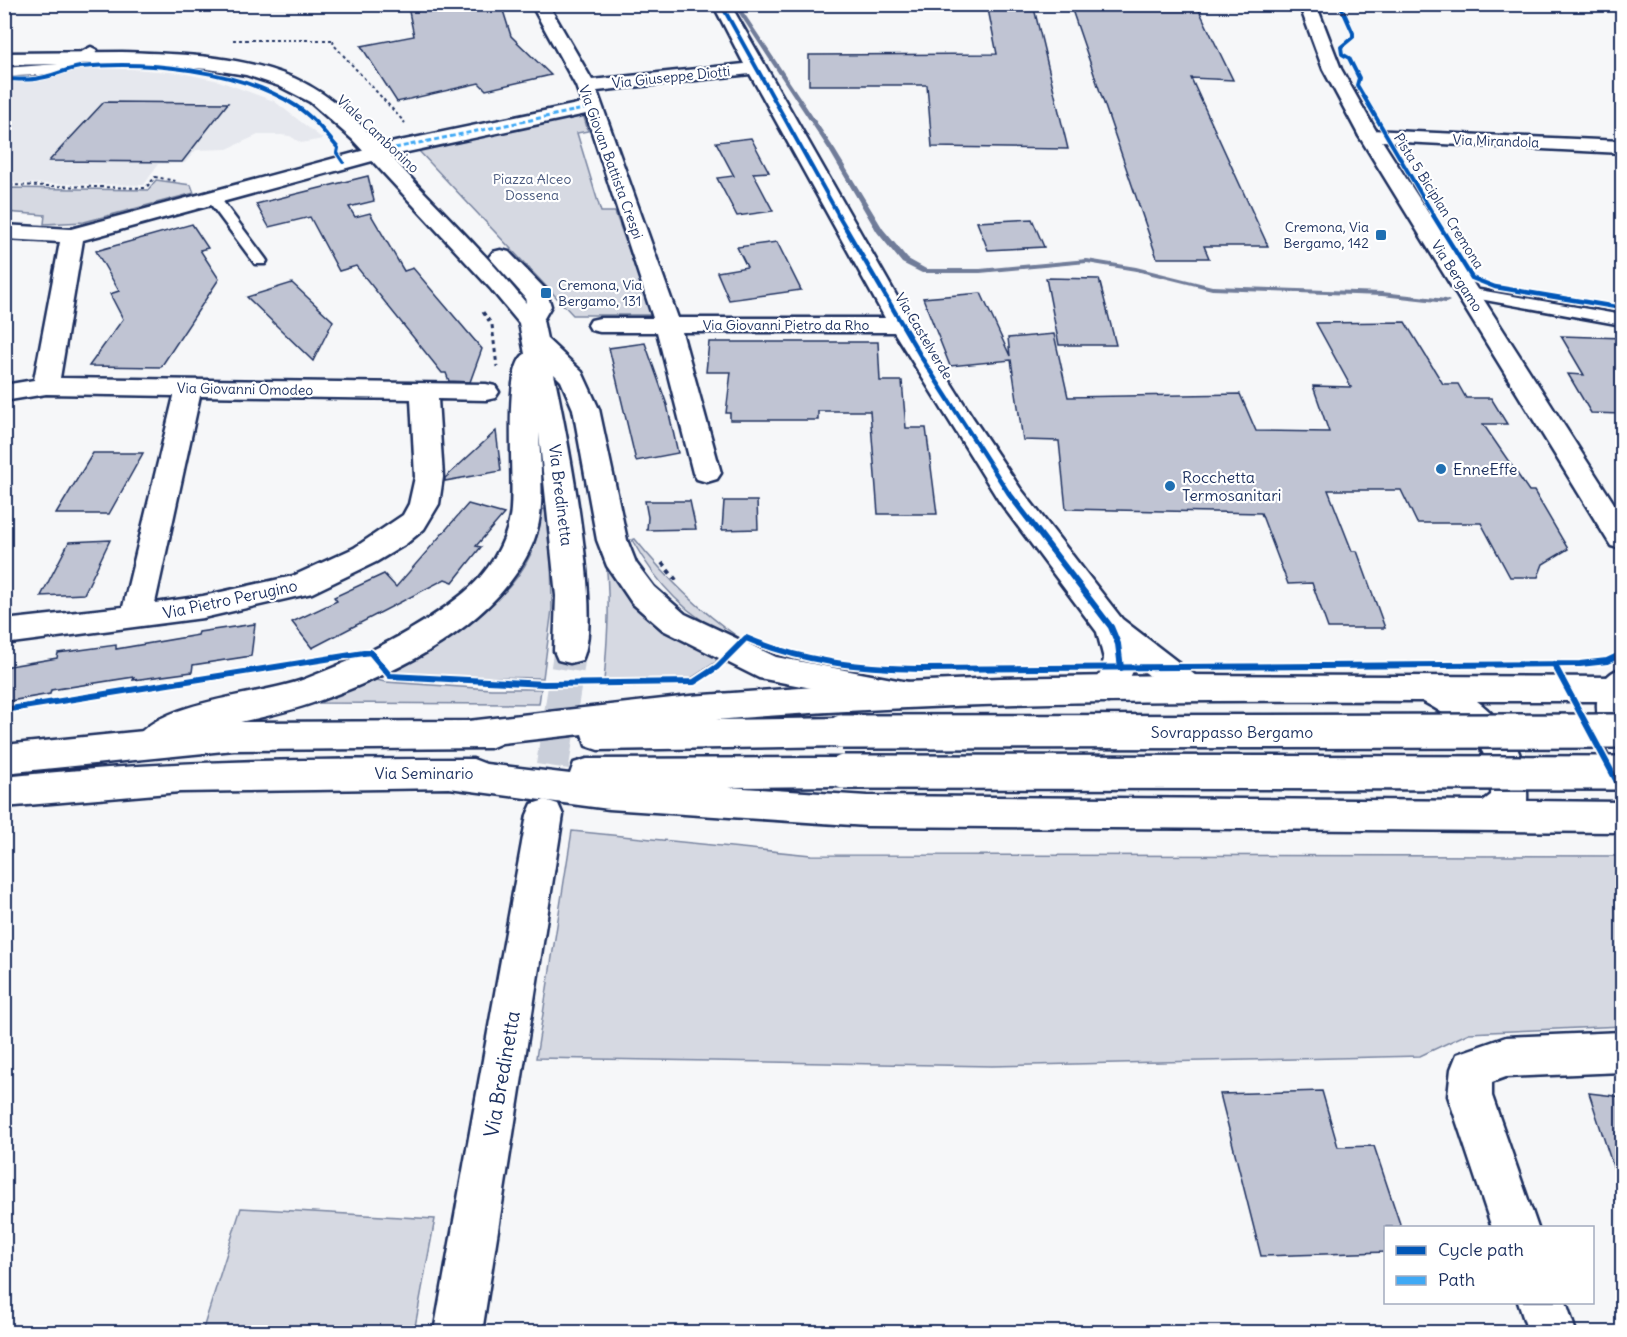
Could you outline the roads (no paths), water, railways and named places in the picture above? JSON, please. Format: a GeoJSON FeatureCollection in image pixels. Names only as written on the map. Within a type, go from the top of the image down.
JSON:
{"type":"FeatureCollection","features":[{"type":"Feature","properties":{"kind":"main road","name":"Via Giovan Battista Crespi"},"geometry":{"type":"LineString","coordinates":[[539,4],[586,86],[669,325]]}},
{"type":"Feature","properties":{"kind":"main road","name":"Via Castelverde"},"geometry":{"type":"LineString","coordinates":[[721,4],[755,68],[903,325],[997,476],[1111,627],[1188,688]]}},
{"type":"Feature","properties":{"kind":"main road","name":"Via Bergamo"},"geometry":{"type":"LineString","coordinates":[[1306,4],[1332,69],[1369,136],[1623,539]]}},
{"type":"Feature","properties":{"kind":"main road","name":"Viale Cambonino"},"geometry":{"type":"LineString","coordinates":[[4,50],[218,65],[257,73],[287,83],[314,96],[330,107],[468,222]]}},
{"type":"Feature","properties":{"kind":"main road","name":"Viale Cambonino"},"geometry":{"type":"LineString","coordinates":[[4,59],[87,55]]}},
{"type":"Feature","properties":{"kind":"main road","name":"Via Giuseppe Diotti"},"geometry":{"type":"LineString","coordinates":[[586,86],[755,68]]}},
{"type":"Feature","properties":{"kind":"main road"},"geometry":{"type":"LineString","coordinates":[[4,232],[72,236],[385,151],[593,107]]}},
{"type":"Feature","properties":{"kind":"main road","name":"Via Mirandola"},"geometry":{"type":"LineString","coordinates":[[1369,136],[1623,147]]}},
{"type":"Feature","properties":{"kind":"main road","name":"Viale Cambonino"},"geometry":{"type":"LineString","coordinates":[[385,151],[500,284],[518,311],[573,378],[586,409],[612,538],[622,566],[643,595],[674,622],[771,669],[912,694]]}},
{"type":"Feature","properties":{"kind":"main road"},"geometry":{"type":"LineString","coordinates":[[46,386],[72,236]]}},
{"type":"Feature","properties":{"kind":"main road"},"geometry":{"type":"LineString","coordinates":[[149,744],[178,724],[310,691],[378,662],[439,628],[477,598],[499,575],[517,545],[525,518],[527,497],[524,383],[539,306],[537,295],[484,239]]}},
{"type":"Feature","properties":{"kind":"main road","name":"Via Giovanni Pietro da Rho"},"geometry":{"type":"LineString","coordinates":[[600,325],[903,325]]}},
{"type":"Feature","properties":{"kind":"main road"},"geometry":{"type":"LineString","coordinates":[[669,325],[707,473]]}},
{"type":"Feature","properties":{"kind":"main road","name":"Via Bredinetta"},"geometry":{"type":"LineString","coordinates":[[534,331],[556,450],[565,525],[572,596],[570,651]]}},
{"type":"Feature","properties":{"kind":"main road","name":"Via Giovanni Omodeo"},"geometry":{"type":"LineString","coordinates":[[4,393],[46,386],[424,391],[492,381]]}},
{"type":"Feature","properties":{"kind":"main road"},"geometry":{"type":"LineString","coordinates":[[136,617],[189,388]]}},
{"type":"Feature","properties":{"kind":"main road","name":"Via Pietro Perugino"},"geometry":{"type":"LineString","coordinates":[[4,632],[202,607],[301,585],[366,555],[414,522],[424,504],[429,477],[424,391]]}},
{"type":"Feature","properties":{"kind":"main road","name":"Via Castelverde"},"geometry":{"type":"LineString","coordinates":[[1108,689],[1121,668],[1118,644],[1111,627]]}},
{"type":"Feature","properties":{"kind":"main road"},"geometry":{"type":"LineString","coordinates":[[4,759],[234,736],[469,734],[617,715],[912,694],[1188,688],[1620,685],[1612,710],[1618,736],[1623,745]]}},
{"type":"Feature","properties":{"kind":"main road"},"geometry":{"type":"LineString","coordinates":[[1428,688],[1457,703],[1478,719],[1498,744],[1507,761],[1512,784],[1509,803],[1488,816]]}},
{"type":"Feature","properties":{"kind":"main road","name":"Sovrappasso Bergamo"},"geometry":{"type":"LineString","coordinates":[[469,734],[623,737],[842,732],[1623,731]]}},
{"type":"Feature","properties":{"kind":"main road","name":"Via Seminario"},"geometry":{"type":"LineString","coordinates":[[4,792],[87,783],[250,774],[1623,773]]}},
{"type":"Feature","properties":{"kind":"main road"},"geometry":{"type":"LineString","coordinates":[[452,774],[609,794],[867,811],[1623,817]]}},
{"type":"Feature","properties":{"kind":"main road","name":"Via Bredinetta"},"geometry":{"type":"LineString","coordinates":[[458,1332],[545,815]]}},
{"type":"Feature","properties":{"kind":"main road"},"geometry":{"type":"LineString","coordinates":[[1515,1226],[1470,1096],[1472,1068],[1506,1057],[1623,1053]]}},
{"type":"Feature","properties":{"kind":"main road"},"geometry":{"type":"LineString","coordinates":[[1543,1304],[1552,1332]]}},
{"type":"Feature","properties":{"kind":"lane"},"geometry":{"type":"LineString","coordinates":[[4,72],[44,71],[87,55]]}},
{"type":"Feature","properties":{"kind":"lane"},"geometry":{"type":"LineString","coordinates":[[206,199],[260,261]]}},
{"type":"Feature","properties":{"kind":"lane"},"geometry":{"type":"LineString","coordinates":[[1467,293],[1623,320]]}},
{"type":"Feature","properties":{"kind":"waterway"},"geometry":{"type":"LineString","coordinates":[[735,4],[832,150],[880,230],[905,261],[925,271],[980,271],[1087,261],[1136,269],[1212,288],[1382,294],[1446,301]]}},
{"type":"Feature","properties":{"kind":"tunnel"},"geometry":{"type":"LineString","coordinates":[[545,815],[570,651]]}},
{"type":"Feature","properties":{"kind":"place","name":"Cremona, Via Bergamo, 142"},"geometry":{"type":"Point","coordinates":[1381,235]}},
{"type":"Feature","properties":{"kind":"place","name":"Cremona, Via Bergamo, 131"},"geometry":{"type":"Point","coordinates":[546,293]}},
{"type":"Feature","properties":{"kind":"place","name":"EnneEffe"},"geometry":{"type":"Point","coordinates":[1441,469]}},
{"type":"Feature","properties":{"kind":"place","name":"Rocchetta Termosanitari"},"geometry":{"type":"Point","coordinates":[1170,486]}},
{"type":"Feature","properties":{"kind":"park label","name":"Piazza Alceo Dossena"},"geometry":{"type":"Point","coordinates":[532,188]}}]}
